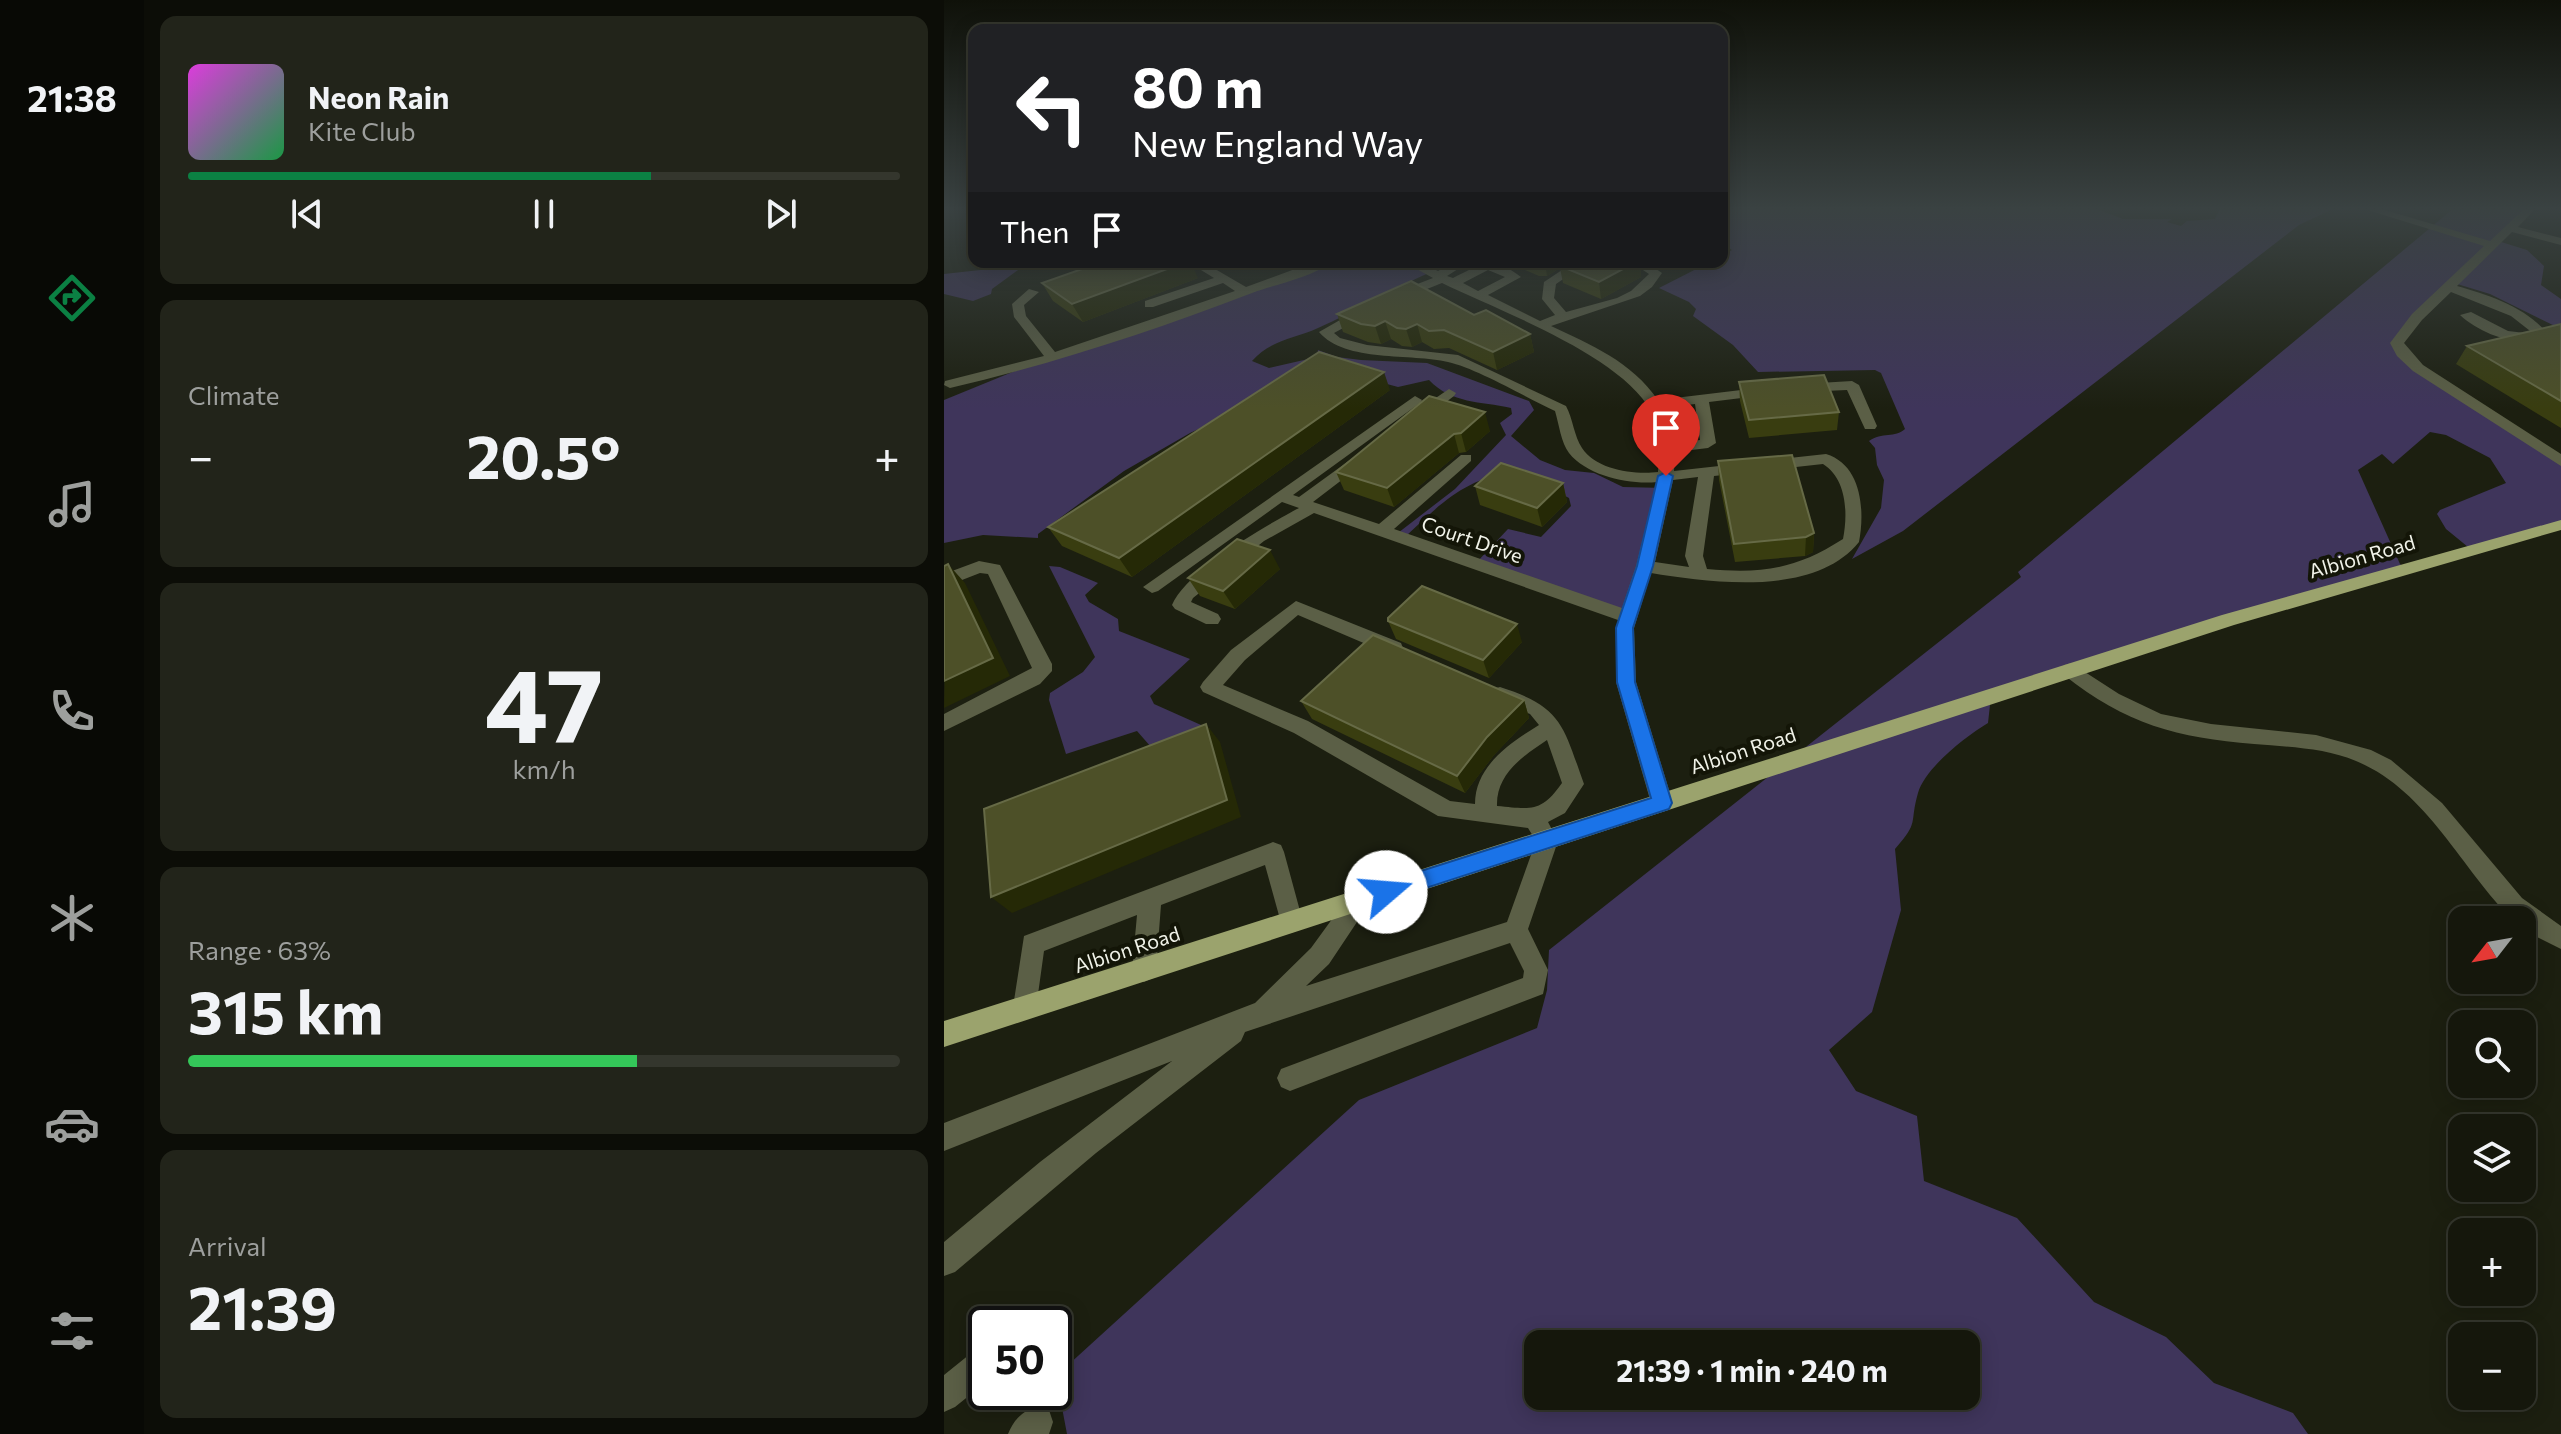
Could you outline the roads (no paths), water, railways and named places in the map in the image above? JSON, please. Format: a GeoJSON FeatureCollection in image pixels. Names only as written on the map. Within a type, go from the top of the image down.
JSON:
{"type":"FeatureCollection","features":[{"type":"Feature","properties":{"kind":"main road","name":"Albion Road"},"geometry":{"type":"LineString","coordinates":[[944,1034],[1359,900],[1541,830],[1662,803],[2228,620],[2561,525]]}},
{"type":"Feature","properties":{"kind":"street"},"geometry":{"type":"LineString","coordinates":[[1217,275],[1245,292]]}},
{"type":"Feature","properties":{"kind":"street"},"geometry":{"type":"LineString","coordinates":[[950,384],[1052,357],[1291,275]]}},
{"type":"Feature","properties":{"kind":"street"},"geometry":{"type":"LineString","coordinates":[[1437,275],[1543,324],[1609,359],[1641,386],[1659,413],[1667,449],[1666,476],[1645,566],[1625,628],[1626,682],[1662,803]]}},
{"type":"Feature","properties":{"kind":"street"},"geometry":{"type":"LineString","coordinates":[[1445,279],[1449,275]]}},
{"type":"Feature","properties":{"kind":"street"},"geometry":{"type":"LineString","coordinates":[[1458,275],[1382,303],[1326,332],[1335,341],[1367,349],[1453,358],[1561,409],[1575,451],[1598,468],[1640,479],[1826,459],[1841,470],[1852,498],[1855,529],[1851,542],[1818,563],[1773,575],[1743,576],[1645,566]]}},
{"type":"Feature","properties":{"kind":"street"},"geometry":{"type":"LineString","coordinates":[[1479,295],[1515,277],[1511,275]]}},
{"type":"Feature","properties":{"kind":"street"},"geometry":{"type":"LineString","coordinates":[[1561,275],[1550,282],[1548,299],[1562,315]]}},
{"type":"Feature","properties":{"kind":"street"},"geometry":{"type":"LineString","coordinates":[[1543,324],[1562,315],[1603,306],[1638,292],[1651,283],[1655,275]]}},
{"type":"Feature","properties":{"kind":"street"},"geometry":{"type":"LineString","coordinates":[[2462,275],[2403,332],[2397,343],[2402,353],[2418,368],[2561,461]]}},
{"type":"Feature","properties":{"kind":"street"},"geometry":{"type":"LineString","coordinates":[[1149,304],[1224,279]]}},
{"type":"Feature","properties":{"kind":"street"},"geometry":{"type":"LineString","coordinates":[[2449,287],[2509,312],[2536,327],[2542,336],[2533,340],[2521,339],[2466,315]]}},
{"type":"Feature","properties":{"kind":"street"},"geometry":{"type":"LineString","coordinates":[[1033,292],[1018,304],[1020,317],[1052,357]]}},
{"type":"Feature","properties":{"kind":"street"},"geometry":{"type":"LineString","coordinates":[[1653,405],[1712,396],[1848,384],[1855,387],[1870,426]]}},
{"type":"Feature","properties":{"kind":"street"},"geometry":{"type":"LineString","coordinates":[[1212,619],[1181,605],[1185,595],[1258,537],[1307,505],[1449,393]]}},
{"type":"Feature","properties":{"kind":"street"},"geometry":{"type":"LineString","coordinates":[[1667,449],[1708,443],[1701,399]]}},
{"type":"Feature","properties":{"kind":"street"},"geometry":{"type":"LineString","coordinates":[[1152,587],[1415,400]]}},
{"type":"Feature","properties":{"kind":"street"},"geometry":{"type":"LineString","coordinates":[[1382,531],[1466,458]]}},
{"type":"Feature","properties":{"kind":"street"},"geometry":{"type":"LineString","coordinates":[[1700,573],[1694,556],[1707,471]]}},
{"type":"Feature","properties":{"kind":"street","name":"Court Drive"},"geometry":{"type":"LineString","coordinates":[[1281,496],[1629,617]]}},
{"type":"Feature","properties":{"kind":"street"},"geometry":{"type":"LineString","coordinates":[[944,581],[979,567],[994,569],[1042,664],[1042,671],[1033,679],[944,723]]}},
{"type":"Feature","properties":{"kind":"street"},"geometry":{"type":"LineString","coordinates":[[1410,655],[1296,607],[1238,655],[1210,687],[1301,727],[1446,810],[1486,813],[1541,830]]}},
{"type":"Feature","properties":{"kind":"street"},"geometry":{"type":"LineString","coordinates":[[2071,670],[2120,706],[2154,720],[2188,729],[2352,752],[2383,766],[2443,819],[2511,905],[2537,928],[2561,938]]}},
{"type":"Feature","properties":{"kind":"street"},"geometry":{"type":"LineString","coordinates":[[1290,1078],[1534,986],[1536,970],[1516,930],[1541,830],[1573,784],[1553,727],[1537,709],[1480,685]]}},
{"type":"Feature","properties":{"kind":"street"},"geometry":{"type":"LineString","coordinates":[[1486,813],[1487,787],[1498,771],[1528,742],[1553,727]]}},
{"type":"Feature","properties":{"kind":"street"},"geometry":{"type":"LineString","coordinates":[[1026,1007],[1033,944],[1273,852],[1291,922]]}},
{"type":"Feature","properties":{"kind":"street"},"geometry":{"type":"LineString","coordinates":[[1144,970],[1150,899]]}},
{"type":"Feature","properties":{"kind":"street"},"geometry":{"type":"LineString","coordinates":[[944,1261],[1023,1191],[1140,1099],[1258,1014],[1320,956],[1359,900]]}},
{"type":"Feature","properties":{"kind":"street"},"geometry":{"type":"LineString","coordinates":[[944,1137],[1258,1014],[1516,930]]}},
{"type":"Feature","properties":{"kind":"street"},"geometry":{"type":"LineString","coordinates":[[944,1396],[968,1376]]}}]}
